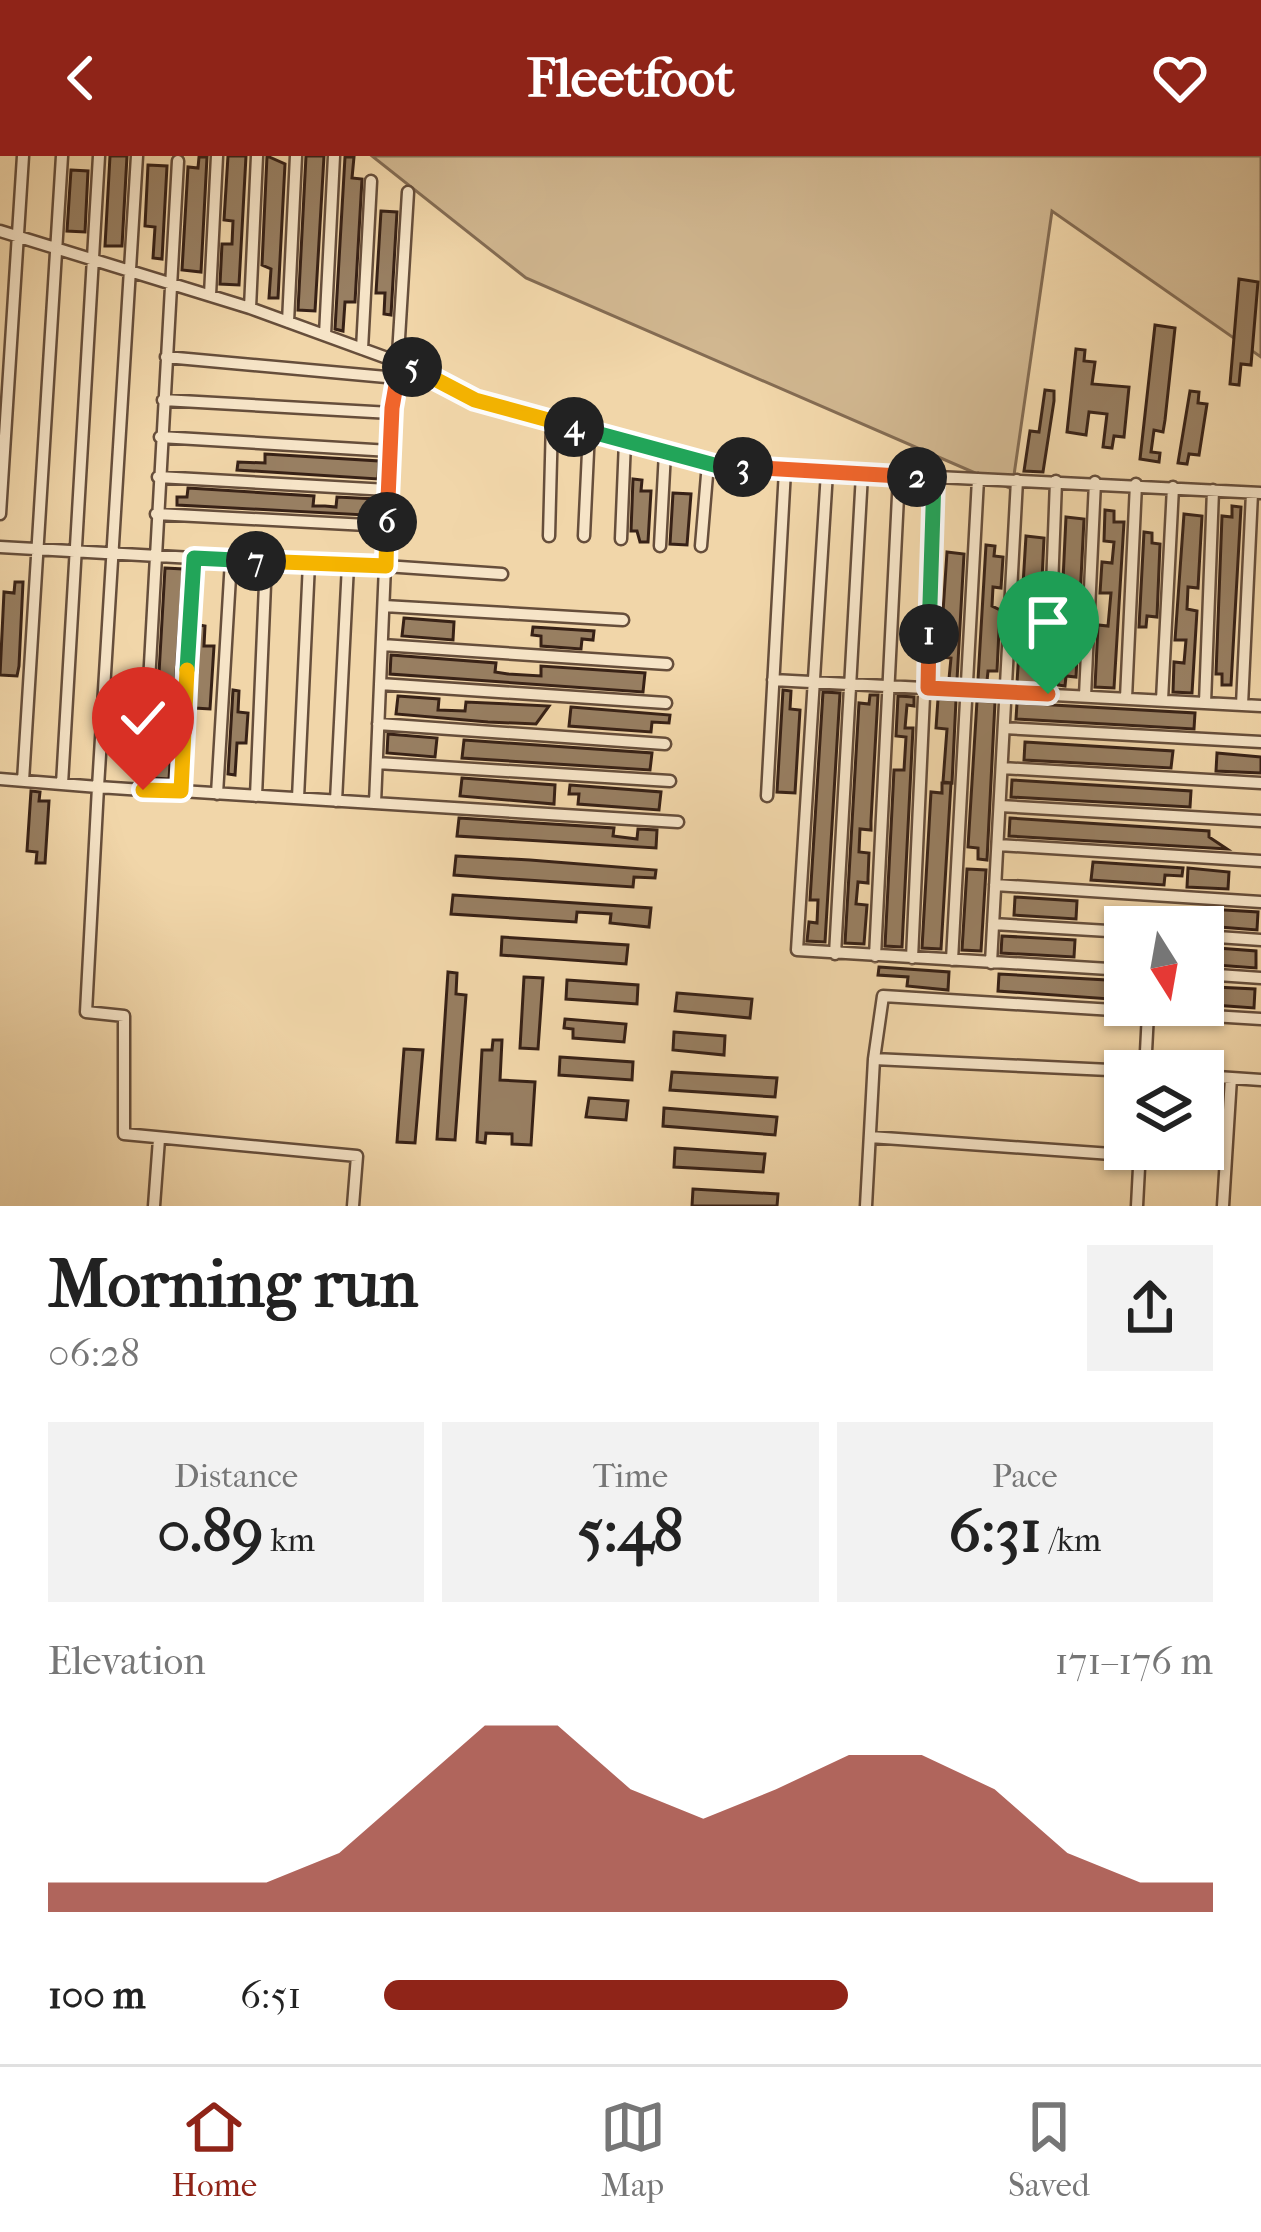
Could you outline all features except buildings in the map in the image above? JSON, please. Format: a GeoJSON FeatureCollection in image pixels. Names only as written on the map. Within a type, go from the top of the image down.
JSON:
{"type":"FeatureCollection","features":[{"type":"Feature","properties":{"kind":"street"},"geometry":{"type":"LineString","coordinates":[[0,514],[23,156]]}},
{"type":"Feature","properties":{"kind":"street"},"geometry":{"type":"LineString","coordinates":[[23,781],[62,156]]}},
{"type":"Feature","properties":{"kind":"street"},"geometry":{"type":"LineString","coordinates":[[62,784],[99,156]]}},
{"type":"Feature","properties":{"kind":"street"},"geometry":{"type":"LineString","coordinates":[[137,156],[86,1012],[124,1016],[124,1133],[357,1156],[353,1206]]}},
{"type":"Feature","properties":{"kind":"street"},"geometry":{"type":"LineString","coordinates":[[210,296],[217,156]]}},
{"type":"Feature","properties":{"kind":"street"},"geometry":{"type":"LineString","coordinates":[[250,308],[257,156]]}},
{"type":"Feature","properties":{"kind":"street"},"geometry":{"type":"LineString","coordinates":[[288,322],[296,156]]}},
{"type":"Feature","properties":{"kind":"street"},"geometry":{"type":"LineString","coordinates":[[325,335],[334,156]]}},
{"type":"Feature","properties":{"kind":"street"},"geometry":{"type":"LineString","coordinates":[[143,790],[178,160]]}},
{"type":"Feature","properties":{"kind":"street"},"geometry":{"type":"LineString","coordinates":[[362,349],[371,181]]}},
{"type":"Feature","properties":{"kind":"street"},"geometry":{"type":"LineString","coordinates":[[375,803],[391,413],[400,362],[408,192]]}},
{"type":"Feature","properties":{"kind":"street"},"geometry":{"type":"LineString","coordinates":[[0,231],[250,308],[400,362],[475,400],[708,463],[1256,493],[1242,705]]}},
{"type":"Feature","properties":{"kind":"street"},"geometry":{"type":"LineString","coordinates":[[166,357],[397,378]]}},
{"type":"Feature","properties":{"kind":"street"},"geometry":{"type":"LineString","coordinates":[[163,400],[391,413]]}},
{"type":"Feature","properties":{"kind":"street"},"geometry":{"type":"LineString","coordinates":[[549,536],[552,421]]}},
{"type":"Feature","properties":{"kind":"street"},"geometry":{"type":"LineString","coordinates":[[584,536],[589,431]]}},
{"type":"Feature","properties":{"kind":"street"},"geometry":{"type":"LineString","coordinates":[[160,437],[390,451]]}},
{"type":"Feature","properties":{"kind":"street"},"geometry":{"type":"LineString","coordinates":[[621,539],[625,441]]}},
{"type":"Feature","properties":{"kind":"street"},"geometry":{"type":"LineString","coordinates":[[660,545],[665,452]]}},
{"type":"Feature","properties":{"kind":"street"},"geometry":{"type":"LineString","coordinates":[[701,546],[708,463]]}},
{"type":"Feature","properties":{"kind":"street"},"geometry":{"type":"LineString","coordinates":[[767,796],[785,470]]}},
{"type":"Feature","properties":{"kind":"street"},"geometry":{"type":"LineString","coordinates":[[827,472],[797,950],[1104,969]]}},
{"type":"Feature","properties":{"kind":"street"},"geometry":{"type":"LineString","coordinates":[[835,954],[862,474]]}},
{"type":"Feature","properties":{"kind":"street"},"geometry":{"type":"LineString","coordinates":[[875,956],[899,476]]}},
{"type":"Feature","properties":{"kind":"street"},"geometry":{"type":"LineString","coordinates":[[158,477],[388,490]]}},
{"type":"Feature","properties":{"kind":"street"},"geometry":{"type":"LineString","coordinates":[[912,958],[928,688],[934,478]]}},
{"type":"Feature","properties":{"kind":"street"},"geometry":{"type":"LineString","coordinates":[[952,960],[978,479]]}},
{"type":"Feature","properties":{"kind":"street"},"geometry":{"type":"LineString","coordinates":[[991,962],[1017,480]]}},
{"type":"Feature","properties":{"kind":"street"},"geometry":{"type":"LineString","coordinates":[[1048,694],[1056,482]]}},
{"type":"Feature","properties":{"kind":"street"},"geometry":{"type":"LineString","coordinates":[[1084,696],[1095,482]]}},
{"type":"Feature","properties":{"kind":"street"},"geometry":{"type":"LineString","coordinates":[[1126,698],[1136,484]]}},
{"type":"Feature","properties":{"kind":"street"},"geometry":{"type":"LineString","coordinates":[[1162,700],[1173,487]]}},
{"type":"Feature","properties":{"kind":"street"},"geometry":{"type":"LineString","coordinates":[[1205,703],[1213,490]]}},
{"type":"Feature","properties":{"kind":"street"},"geometry":{"type":"LineString","coordinates":[[156,514],[386,526]]}},
{"type":"Feature","properties":{"kind":"street"},"geometry":{"type":"LineString","coordinates":[[0,547],[502,574]]}},
{"type":"Feature","properties":{"kind":"street"},"geometry":{"type":"LineString","coordinates":[[181,791],[194,558]]}},
{"type":"Feature","properties":{"kind":"street"},"geometry":{"type":"LineString","coordinates":[[217,794],[231,560]]}},
{"type":"Feature","properties":{"kind":"street"},"geometry":{"type":"LineString","coordinates":[[256,796],[266,561]]}},
{"type":"Feature","properties":{"kind":"street"},"geometry":{"type":"LineString","coordinates":[[298,798],[309,563]]}},
{"type":"Feature","properties":{"kind":"street"},"geometry":{"type":"LineString","coordinates":[[337,801],[348,565]]}},
{"type":"Feature","properties":{"kind":"street"},"geometry":{"type":"LineString","coordinates":[[384,606],[623,620]]}},
{"type":"Feature","properties":{"kind":"street"},"geometry":{"type":"LineString","coordinates":[[382,645],[667,664]]}},
{"type":"Feature","properties":{"kind":"street"},"geometry":{"type":"LineString","coordinates":[[773,680],[1261,706]]}},
{"type":"Feature","properties":{"kind":"street"},"geometry":{"type":"LineString","coordinates":[[380,684],[666,703]]}},
{"type":"Feature","properties":{"kind":"street"},"geometry":{"type":"LineString","coordinates":[[378,724],[665,744]]}},
{"type":"Feature","properties":{"kind":"street"},"geometry":{"type":"LineString","coordinates":[[1004,728],[1261,742]]}},
{"type":"Feature","properties":{"kind":"street"},"geometry":{"type":"LineString","coordinates":[[376,764],[670,781]]}},
{"type":"Feature","properties":{"kind":"street"},"geometry":{"type":"LineString","coordinates":[[1002,768],[1261,783]]}},
{"type":"Feature","properties":{"kind":"street"},"geometry":{"type":"LineString","coordinates":[[0,779],[678,822]]}},
{"type":"Feature","properties":{"kind":"street"},"geometry":{"type":"LineString","coordinates":[[1000,806],[1261,821]]}},
{"type":"Feature","properties":{"kind":"street"},"geometry":{"type":"LineString","coordinates":[[998,845],[1261,861]]}},
{"type":"Feature","properties":{"kind":"street"},"geometry":{"type":"LineString","coordinates":[[995,885],[1261,902]]}},
{"type":"Feature","properties":{"kind":"street"},"geometry":{"type":"LineString","coordinates":[[993,924],[1104,931]]}},
{"type":"Feature","properties":{"kind":"street"},"geometry":{"type":"LineString","coordinates":[[1224,937],[1261,940]]}},
{"type":"Feature","properties":{"kind":"street"},"geometry":{"type":"LineString","coordinates":[[1224,975],[1261,978]]}},
{"type":"Feature","properties":{"kind":"street"},"geometry":{"type":"LineString","coordinates":[[866,1206],[879,1003],[892,995],[1104,1010]]}},
{"type":"Feature","properties":{"kind":"street"},"geometry":{"type":"LineString","coordinates":[[1224,1017],[1261,1019]]}},
{"type":"Feature","properties":{"kind":"street"},"geometry":{"type":"LineString","coordinates":[[874,1058],[1104,1070]]}},
{"type":"Feature","properties":{"kind":"street"},"geometry":{"type":"LineString","coordinates":[[1224,1078],[1261,1080]]}},
{"type":"Feature","properties":{"kind":"street"},"geometry":{"type":"LineString","coordinates":[[1223,1206],[1231,1078]]}},
{"type":"Feature","properties":{"kind":"street"},"geometry":{"type":"LineString","coordinates":[[870,1137],[1104,1151]]}},
{"type":"Feature","properties":{"kind":"street"},"geometry":{"type":"LineString","coordinates":[[154,1206],[159,1139]]}},
{"type":"Feature","properties":{"kind":"street"},"geometry":{"type":"LineString","coordinates":[[1137,1206],[1139,1170]]}},
{"type":"Feature","properties":{"kind":"shaded area"},"geometry":{"type":"Polygon","coordinates":[[[372,156],[1261,156],[1261,357],[1052,211],[1012,489],[526,278],[372,156]]]}},
{"type":"Feature","properties":{"kind":"route"},"geometry":{"type":"LineString","coordinates":[[143,790],[181,791],[194,558],[386,566],[392,408],[400,362],[475,400],[718,466],[934,478],[928,688],[1048,694]]}}]}
